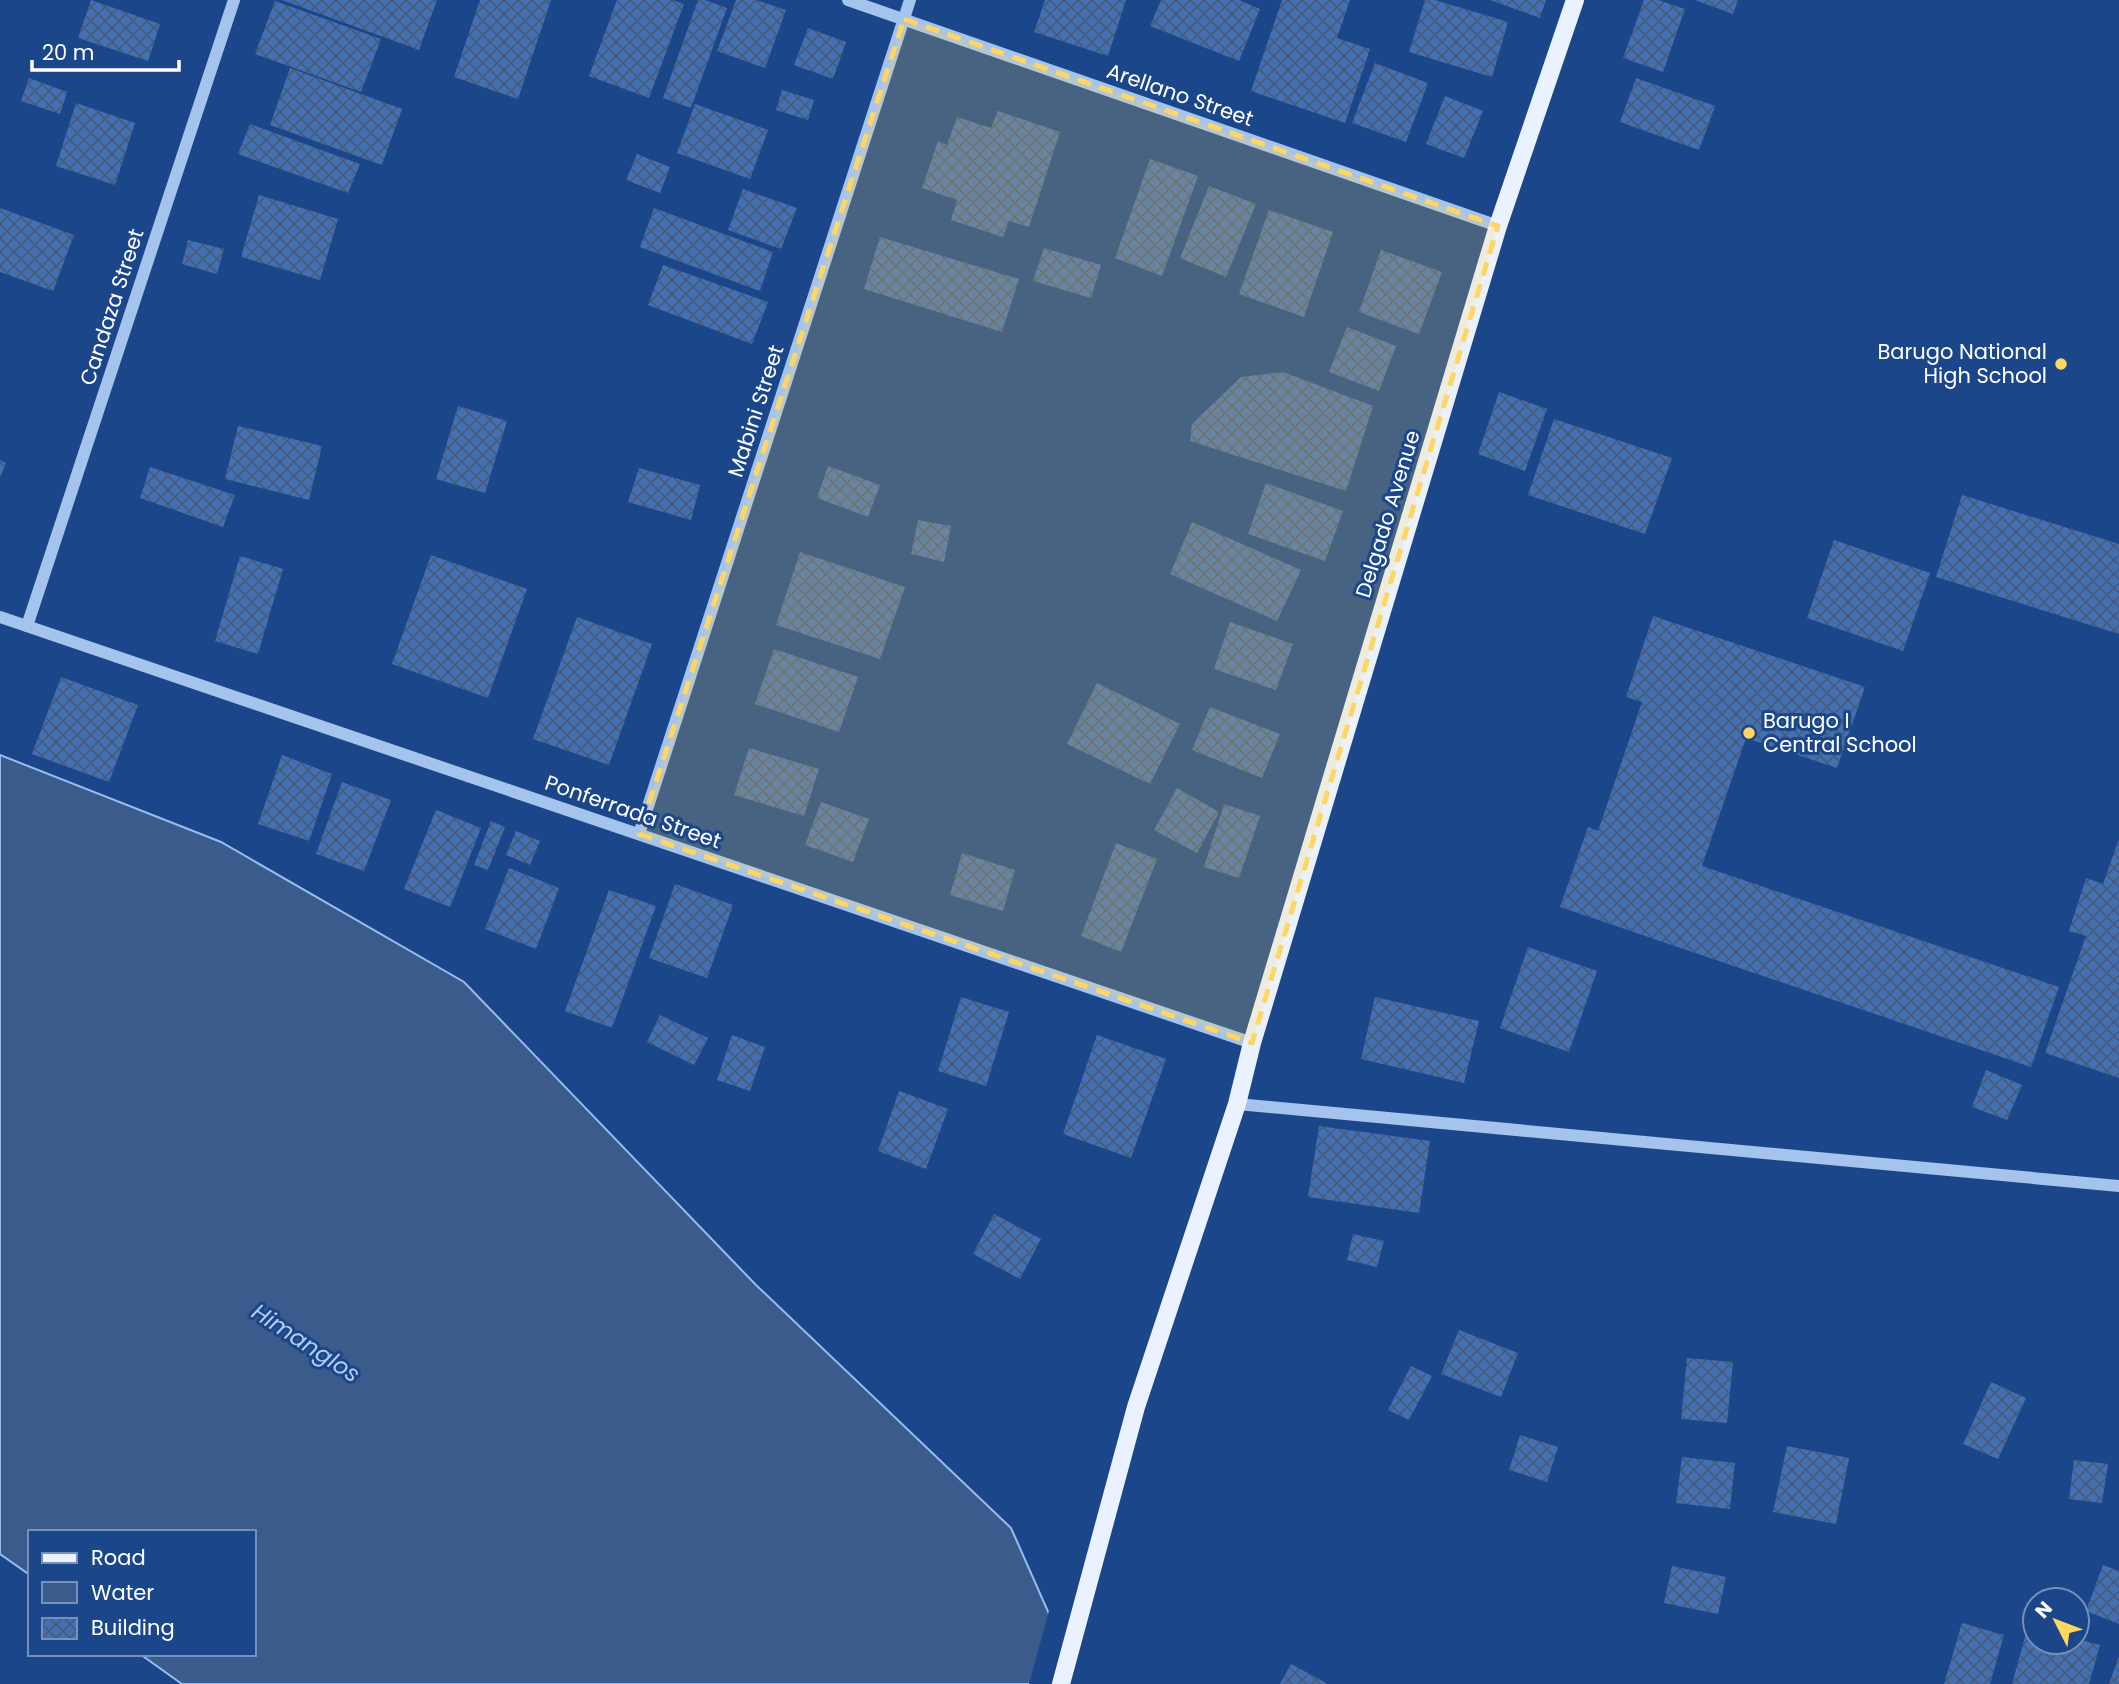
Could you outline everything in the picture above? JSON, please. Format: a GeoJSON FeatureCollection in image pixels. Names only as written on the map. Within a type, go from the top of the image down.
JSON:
{"type":"FeatureCollection","features":[{"type":"Feature","properties":{"kind":"main road","name":"Delgado Avenue"},"geometry":{"type":"LineString","coordinates":[[1061,1684],[1136,1407],[1237,1104],[1252,1043],[1498,226],[1574,0]]}},
{"type":"Feature","properties":{"kind":"street","name":"Candaza Street"},"geometry":{"type":"LineString","coordinates":[[27,626],[234,0]]}},
{"type":"Feature","properties":{"kind":"street","name":"Arellano Street"},"geometry":{"type":"LineString","coordinates":[[848,0],[1498,226]]}},
{"type":"Feature","properties":{"kind":"street","name":"Mabini Street"},"geometry":{"type":"LineString","coordinates":[[639,834],[910,0]]}},
{"type":"Feature","properties":{"kind":"street","name":"Ponferrada Street"},"geometry":{"type":"LineString","coordinates":[[0,617],[1252,1043]]}},
{"type":"Feature","properties":{"kind":"street"},"geometry":{"type":"LineString","coordinates":[[1237,1104],[2119,1186]]}},
{"type":"Feature","properties":{"kind":"highlighted area"},"geometry":{"type":"Polygon","coordinates":[[[904,19],[1498,226],[1252,1043],[639,834],[904,19]]]}},
{"type":"Feature","properties":{"kind":"water","name":"Himanglos"},"geometry":{"type":"Polygon","coordinates":[[[0,755],[221,842],[464,982],[756,1285],[1011,1528],[1080,1684],[182,1684],[143,1656],[256,1656],[256,1530],[28,1530],[28,1574],[0,1554],[0,755]]]}},
{"type":"Feature","properties":{"kind":"pier"},"geometry":{"type":"Polygon","coordinates":[[[1050,1607],[1083,1683],[1084,1684],[1029,1684],[1050,1607]]]}},
{"type":"Feature","properties":{"kind":"building"},"geometry":{"type":"Polygon","coordinates":[[[91,0],[160,24],[148,61],[78,38],[91,0]]]}},
{"type":"Feature","properties":{"kind":"building"},"geometry":{"type":"Polygon","coordinates":[[[282,0],[437,0],[419,50],[282,0]]]}},
{"type":"Feature","properties":{"kind":"building"},"geometry":{"type":"Polygon","coordinates":[[[480,0],[551,0],[518,99],[454,77],[480,0]]]}},
{"type":"Feature","properties":{"kind":"building"},"geometry":{"type":"Polygon","coordinates":[[[617,0],[672,0],[684,4],[649,98],[589,76],[617,0]]]}},
{"type":"Feature","properties":{"kind":"building"},"geometry":{"type":"Polygon","coordinates":[[[698,0],[727,8],[691,108],[663,98],[698,0]]]}},
{"type":"Feature","properties":{"kind":"building"},"geometry":{"type":"Polygon","coordinates":[[[736,0],[756,0],[786,10],[765,68],[717,51],[736,0]]]}},
{"type":"Feature","properties":{"kind":"building"},"geometry":{"type":"Polygon","coordinates":[[[1045,0],[1126,0],[1108,56],[1034,32],[1045,0]]]}},
{"type":"Feature","properties":{"kind":"building"},"geometry":{"type":"Polygon","coordinates":[[[1161,0],[1239,0],[1260,9],[1239,61],[1150,26],[1161,0]]]}},
{"type":"Feature","properties":{"kind":"building"},"geometry":{"type":"Polygon","coordinates":[[[1282,0],[1350,0],[1337,38],[1370,49],[1345,123],[1251,91],[1282,0]]]}},
{"type":"Feature","properties":{"kind":"building"},"geometry":{"type":"Polygon","coordinates":[[[1425,0],[1435,0],[1508,22],[1492,77],[1409,52],[1425,0]]]}},
{"type":"Feature","properties":{"kind":"building"},"geometry":{"type":"Polygon","coordinates":[[[1490,0],[1546,0],[1540,18],[1490,0]]]}},
{"type":"Feature","properties":{"kind":"building"},"geometry":{"type":"Polygon","coordinates":[[[1644,0],[1658,0],[1685,9],[1663,72],[1623,58],[1644,0]]]}},
{"type":"Feature","properties":{"kind":"building"},"geometry":{"type":"Polygon","coordinates":[[[1695,0],[1738,0],[1733,14],[1695,0]]]}},
{"type":"Feature","properties":{"kind":"building"},"geometry":{"type":"Polygon","coordinates":[[[275,1],[381,39],[361,92],[255,54],[275,1]]]}},
{"type":"Feature","properties":{"kind":"building"},"geometry":{"type":"Polygon","coordinates":[[[808,28],[846,42],[833,79],[794,65],[808,28]]]}},
{"type":"Feature","properties":{"kind":"building"},"geometry":{"type":"Polygon","coordinates":[[[1375,63],[1428,83],[1406,142],[1352,123],[1375,63]]]}},
{"type":"Feature","properties":{"kind":"building"},"geometry":{"type":"Polygon","coordinates":[[[290,68],[402,109],[382,165],[270,125],[290,68]]]}},
{"type":"Feature","properties":{"kind":"building"},"geometry":{"type":"Polygon","coordinates":[[[29,78],[67,92],[60,114],[21,101],[29,78]]]}},
{"type":"Feature","properties":{"kind":"building"},"geometry":{"type":"Polygon","coordinates":[[[1636,78],[1715,106],[1699,150],[1620,122],[1636,78]]]}},
{"type":"Feature","properties":{"kind":"building"},"geometry":{"type":"Polygon","coordinates":[[[782,90],[814,100],[808,120],[776,110],[782,90]]]}},
{"type":"Feature","properties":{"kind":"building"},"geometry":{"type":"Polygon","coordinates":[[[1445,96],[1483,111],[1464,158],[1426,144],[1445,96]]]}},
{"type":"Feature","properties":{"kind":"building"},"geometry":{"type":"Polygon","coordinates":[[[76,103],[135,123],[115,185],[56,166],[76,103]]]}},
{"type":"Feature","properties":{"kind":"building"},"geometry":{"type":"Polygon","coordinates":[[[695,104],[768,130],[750,179],[677,153],[695,104]]]}},
{"type":"Feature","properties":{"kind":"building"},"geometry":{"type":"Polygon","coordinates":[[[998,111],[1060,132],[1029,227],[1009,221],[1003,237],[951,220],[957,200],[922,188],[938,141],[947,145],[957,117],[991,128],[998,111]]]}},
{"type":"Feature","properties":{"kind":"building"},"geometry":{"type":"Polygon","coordinates":[[[250,124],[360,164],[348,193],[238,154],[250,124]]]}},
{"type":"Feature","properties":{"kind":"building"},"geometry":{"type":"Polygon","coordinates":[[[637,154],[670,167],[660,193],[626,180],[637,154]]]}},
{"type":"Feature","properties":{"kind":"building"},"geometry":{"type":"Polygon","coordinates":[[[1150,159],[1198,176],[1162,276],[1115,258],[1150,159]]]}},
{"type":"Feature","properties":{"kind":"building"},"geometry":{"type":"Polygon","coordinates":[[[1209,186],[1256,204],[1226,277],[1180,258],[1209,186]]]}},
{"type":"Feature","properties":{"kind":"building"},"geometry":{"type":"Polygon","coordinates":[[[743,189],[797,208],[781,249],[728,230],[743,189]]]}},
{"type":"Feature","properties":{"kind":"building"},"geometry":{"type":"Polygon","coordinates":[[[259,195],[338,219],[320,280],[241,257],[259,195]]]}},
{"type":"Feature","properties":{"kind":"building"},"geometry":{"type":"Polygon","coordinates":[[[0,208],[74,235],[53,291],[0,272],[0,208]]]}},
{"type":"Feature","properties":{"kind":"building"},"geometry":{"type":"Polygon","coordinates":[[[654,208],[773,252],[760,291],[640,247],[654,208]]]}},
{"type":"Feature","properties":{"kind":"building"},"geometry":{"type":"Polygon","coordinates":[[[1269,210],[1333,232],[1304,317],[1239,294],[1269,210]]]}},
{"type":"Feature","properties":{"kind":"building"},"geometry":{"type":"Polygon","coordinates":[[[880,237],[1019,279],[1002,332],[864,289],[880,237]]]}},
{"type":"Feature","properties":{"kind":"building"},"geometry":{"type":"Polygon","coordinates":[[[188,240],[224,249],[217,274],[182,264],[188,240]]]}},
{"type":"Feature","properties":{"kind":"building"},"geometry":{"type":"Polygon","coordinates":[[[1044,248],[1101,265],[1091,298],[1033,281],[1044,248]]]}},
{"type":"Feature","properties":{"kind":"building"},"geometry":{"type":"Polygon","coordinates":[[[1381,250],[1442,272],[1419,334],[1359,312],[1381,250]]]}},
{"type":"Feature","properties":{"kind":"building"},"geometry":{"type":"Polygon","coordinates":[[[663,265],[768,302],[752,344],[648,305],[663,265]]]}},
{"type":"Feature","properties":{"kind":"building"},"geometry":{"type":"Polygon","coordinates":[[[1347,327],[1396,346],[1379,391],[1329,372],[1347,327]]]}},
{"type":"Feature","properties":{"kind":"building"},"geometry":{"type":"Polygon","coordinates":[[[1283,372],[1373,406],[1346,491],[1190,441],[1192,424],[1241,377],[1283,372]]]}},
{"type":"Feature","properties":{"kind":"building"},"geometry":{"type":"Polygon","coordinates":[[[1499,392],[1547,409],[1525,471],[1478,454],[1499,392]]]}},
{"type":"Feature","properties":{"kind":"building"},"geometry":{"type":"Polygon","coordinates":[[[458,406],[507,421],[485,493],[436,479],[458,406]]]}},
{"type":"Feature","properties":{"kind":"building"},"geometry":{"type":"Polygon","coordinates":[[[1554,419],[1672,458],[1645,534],[1528,495],[1554,419]]]}},
{"type":"Feature","properties":{"kind":"building"},"geometry":{"type":"Polygon","coordinates":[[[238,426],[322,446],[309,500],[225,479],[238,426]]]}},
{"type":"Feature","properties":{"kind":"building"},"geometry":{"type":"Polygon","coordinates":[[[0,460],[6,463],[0,478],[0,460]]]}},
{"type":"Feature","properties":{"kind":"building"},"geometry":{"type":"Polygon","coordinates":[[[828,466],[880,485],[868,517],[817,498],[828,466]]]}},
{"type":"Feature","properties":{"kind":"building"},"geometry":{"type":"Polygon","coordinates":[[[150,467],[235,495],[223,527],[140,498],[150,467]]]}},
{"type":"Feature","properties":{"kind":"building"},"geometry":{"type":"Polygon","coordinates":[[[639,468],[700,485],[691,520],[628,502],[639,468]]]}},
{"type":"Feature","properties":{"kind":"building"},"geometry":{"type":"Polygon","coordinates":[[[1266,483],[1343,511],[1325,561],[1248,534],[1266,483]]]}},
{"type":"Feature","properties":{"kind":"building"},"geometry":{"type":"Polygon","coordinates":[[[1962,495],[2119,544],[2119,634],[1936,577],[1962,495]]]}},
{"type":"Feature","properties":{"kind":"building"},"geometry":{"type":"Polygon","coordinates":[[[918,520],[951,526],[944,562],[911,554],[918,520]]]}},
{"type":"Feature","properties":{"kind":"building"},"geometry":{"type":"Polygon","coordinates":[[[1192,522],[1301,570],[1277,621],[1170,574],[1192,522]]]}},
{"type":"Feature","properties":{"kind":"building"},"geometry":{"type":"Polygon","coordinates":[[[1834,540],[1930,573],[1903,651],[1807,618],[1834,540]]]}},
{"type":"Feature","properties":{"kind":"building"},"geometry":{"type":"Polygon","coordinates":[[[800,552],[905,587],[880,659],[776,625],[800,552]]]}},
{"type":"Feature","properties":{"kind":"building"},"geometry":{"type":"Polygon","coordinates":[[[431,555],[527,589],[488,698],[392,664],[431,555]]]}},
{"type":"Feature","properties":{"kind":"building"},"geometry":{"type":"Polygon","coordinates":[[[240,556],[283,569],[258,654],[215,641],[240,556]]]}},
{"type":"Feature","properties":{"kind":"building"},"geometry":{"type":"Polygon","coordinates":[[[1653,616],[1865,687],[1837,768],[1746,738],[1702,866],[2059,987],[2031,1067],[1560,907],[1588,827],[1598,831],[1642,702],[1626,697],[1653,616]]]}},
{"type":"Feature","properties":{"kind":"building"},"geometry":{"type":"Polygon","coordinates":[[[577,617],[652,644],[609,765],[533,739],[577,617]]]}},
{"type":"Feature","properties":{"kind":"building"},"geometry":{"type":"Polygon","coordinates":[[[1230,622],[1293,644],[1276,690],[1214,669],[1230,622]]]}},
{"type":"Feature","properties":{"kind":"building"},"geometry":{"type":"Polygon","coordinates":[[[774,649],[858,677],[839,732],[755,704],[774,649]]]}},
{"type":"Feature","properties":{"kind":"building"},"geometry":{"type":"Polygon","coordinates":[[[61,677],[138,705],[109,782],[32,754],[61,677]]]}},
{"type":"Feature","properties":{"kind":"building"},"geometry":{"type":"Polygon","coordinates":[[[1097,683],[1180,724],[1150,784],[1067,744],[1097,683]]]}},
{"type":"Feature","properties":{"kind":"building"},"geometry":{"type":"Polygon","coordinates":[[[1210,707],[1280,734],[1262,778],[1192,750],[1210,707]]]}},
{"type":"Feature","properties":{"kind":"building"},"geometry":{"type":"Polygon","coordinates":[[[749,748],[819,769],[804,816],[734,795],[749,748]]]}},
{"type":"Feature","properties":{"kind":"building"},"geometry":{"type":"Polygon","coordinates":[[[282,755],[332,774],[309,841],[258,824],[282,755]]]}},
{"type":"Feature","properties":{"kind":"building"},"geometry":{"type":"Polygon","coordinates":[[[342,782],[391,800],[364,871],[316,854],[342,782]]]}},
{"type":"Feature","properties":{"kind":"building"},"geometry":{"type":"Polygon","coordinates":[[[1177,788],[1219,812],[1197,853],[1154,830],[1177,788]]]}},
{"type":"Feature","properties":{"kind":"building"},"geometry":{"type":"Polygon","coordinates":[[[821,802],[869,819],[853,862],[805,845],[821,802]]]}},
{"type":"Feature","properties":{"kind":"building"},"geometry":{"type":"Polygon","coordinates":[[[1224,804],[1260,816],[1239,878],[1204,867],[1224,804]]]}},
{"type":"Feature","properties":{"kind":"building"},"geometry":{"type":"Polygon","coordinates":[[[436,810],[481,828],[450,907],[404,889],[436,810]]]}},
{"type":"Feature","properties":{"kind":"building"},"geometry":{"type":"Polygon","coordinates":[[[491,821],[505,827],[488,870],[474,865],[491,821]]]}},
{"type":"Feature","properties":{"kind":"building"},"geometry":{"type":"Polygon","coordinates":[[[516,831],[540,841],[530,865],[506,855],[516,831]]]}},
{"type":"Feature","properties":{"kind":"building"},"geometry":{"type":"Polygon","coordinates":[[[2119,839],[2119,1078],[2045,1053],[2086,936],[2069,931],[2086,878],[2103,884],[2119,839]]]}},
{"type":"Feature","properties":{"kind":"building"},"geometry":{"type":"Polygon","coordinates":[[[1116,843],[1157,859],[1121,952],[1081,936],[1116,843]]]}},
{"type":"Feature","properties":{"kind":"building"},"geometry":{"type":"Polygon","coordinates":[[[962,853],[1015,870],[1003,911],[950,895],[962,853]]]}},
{"type":"Feature","properties":{"kind":"building"},"geometry":{"type":"Polygon","coordinates":[[[509,868],[559,888],[536,949],[485,929],[509,868]]]}},
{"type":"Feature","properties":{"kind":"building"},"geometry":{"type":"Polygon","coordinates":[[[675,884],[733,905],[707,978],[649,958],[675,884]]]}},
{"type":"Feature","properties":{"kind":"building"},"geometry":{"type":"Polygon","coordinates":[[[609,890],[656,906],[612,1028],[565,1011],[609,890]]]}},
{"type":"Feature","properties":{"kind":"building"},"geometry":{"type":"Polygon","coordinates":[[[1528,947],[1597,971],[1569,1052],[1500,1028],[1528,947]]]}},
{"type":"Feature","properties":{"kind":"building"},"geometry":{"type":"Polygon","coordinates":[[[961,997],[1009,1012],[986,1086],[938,1071],[961,997]]]}},
{"type":"Feature","properties":{"kind":"building"},"geometry":{"type":"Polygon","coordinates":[[[1375,997],[1479,1021],[1464,1083],[1361,1059],[1375,997]]]}},
{"type":"Feature","properties":{"kind":"building"},"geometry":{"type":"Polygon","coordinates":[[[660,1015],[708,1038],[694,1065],[647,1042],[660,1015]]]}},
{"type":"Feature","properties":{"kind":"building"},"geometry":{"type":"Polygon","coordinates":[[[732,1035],[765,1047],[750,1091],[717,1080],[732,1035]]]}},
{"type":"Feature","properties":{"kind":"building"},"geometry":{"type":"Polygon","coordinates":[[[1097,1035],[1166,1059],[1131,1158],[1063,1134],[1097,1035]]]}},
{"type":"Feature","properties":{"kind":"building"},"geometry":{"type":"Polygon","coordinates":[[[1986,1070],[2022,1085],[2007,1120],[1972,1107],[1986,1070]]]}},
{"type":"Feature","properties":{"kind":"building"},"geometry":{"type":"Polygon","coordinates":[[[899,1091],[948,1109],[926,1169],[878,1151],[899,1091]]]}},
{"type":"Feature","properties":{"kind":"building"},"geometry":{"type":"Polygon","coordinates":[[[1319,1126],[1430,1141],[1419,1213],[1308,1197],[1319,1126]]]}},
{"type":"Feature","properties":{"kind":"building"},"geometry":{"type":"Polygon","coordinates":[[[994,1214],[1041,1239],[1020,1279],[973,1254],[994,1214]]]}},
{"type":"Feature","properties":{"kind":"building"},"geometry":{"type":"Polygon","coordinates":[[[1353,1234],[1384,1241],[1377,1267],[1347,1260],[1353,1234]]]}},
{"type":"Feature","properties":{"kind":"building"},"geometry":{"type":"Polygon","coordinates":[[[1459,1330],[1518,1353],[1501,1397],[1441,1374],[1459,1330]]]}},
{"type":"Feature","properties":{"kind":"building"},"geometry":{"type":"Polygon","coordinates":[[[1687,1358],[1733,1362],[1727,1423],[1681,1419],[1687,1358]]]}},
{"type":"Feature","properties":{"kind":"building"},"geometry":{"type":"Polygon","coordinates":[[[1411,1366],[1432,1376],[1409,1420],[1388,1410],[1411,1366]]]}},
{"type":"Feature","properties":{"kind":"building"},"geometry":{"type":"Polygon","coordinates":[[[1991,1382],[2026,1398],[1998,1459],[1963,1444],[1991,1382]]]}},
{"type":"Feature","properties":{"kind":"building"},"geometry":{"type":"Polygon","coordinates":[[[1520,1435],[1558,1447],[1547,1482],[1509,1470],[1520,1435]]]}},
{"type":"Feature","properties":{"kind":"building"},"geometry":{"type":"Polygon","coordinates":[[[1787,1446],[1849,1458],[1836,1524],[1773,1512],[1787,1446]]]}},
{"type":"Feature","properties":{"kind":"building"},"geometry":{"type":"Polygon","coordinates":[[[1682,1457],[1735,1463],[1730,1509],[1676,1503],[1682,1457]]]}},
{"type":"Feature","properties":{"kind":"building"},"geometry":{"type":"Polygon","coordinates":[[[2074,1460],[2108,1464],[2102,1503],[2069,1499],[2074,1460]]]}},
{"type":"Feature","properties":{"kind":"building"},"geometry":{"type":"Polygon","coordinates":[[[2103,1565],[2119,1571],[2119,1624],[2091,1613],[2091,1597],[2103,1565]]]}},
{"type":"Feature","properties":{"kind":"building"},"geometry":{"type":"Polygon","coordinates":[[[1672,1566],[1726,1577],[1718,1614],[1664,1603],[1672,1566]]]}},
{"type":"Feature","properties":{"kind":"building"},"geometry":{"type":"Polygon","coordinates":[[[1962,1623],[2004,1635],[1990,1684],[1944,1684],[1962,1623]]]}},
{"type":"Feature","properties":{"kind":"building"},"geometry":{"type":"Polygon","coordinates":[[[2091,1643],[2100,1645],[2089,1684],[2012,1684],[2021,1651],[2021,1656],[2091,1656],[2091,1643]]]}},
{"type":"Feature","properties":{"kind":"building"},"geometry":{"type":"Polygon","coordinates":[[[2119,1656],[2119,1684],[2109,1684],[2119,1656]]]}},
{"type":"Feature","properties":{"kind":"building"},"geometry":{"type":"Polygon","coordinates":[[[1291,1664],[1328,1684],[1280,1684],[1291,1664]]]}},
{"type":"Feature","properties":{"kind":"place","name":"Barugo National High School"},"geometry":{"type":"Point","coordinates":[2061,364]}},
{"type":"Feature","properties":{"kind":"place","name":"Barugo I Central School"},"geometry":{"type":"Point","coordinates":[1749,733]}}]}
